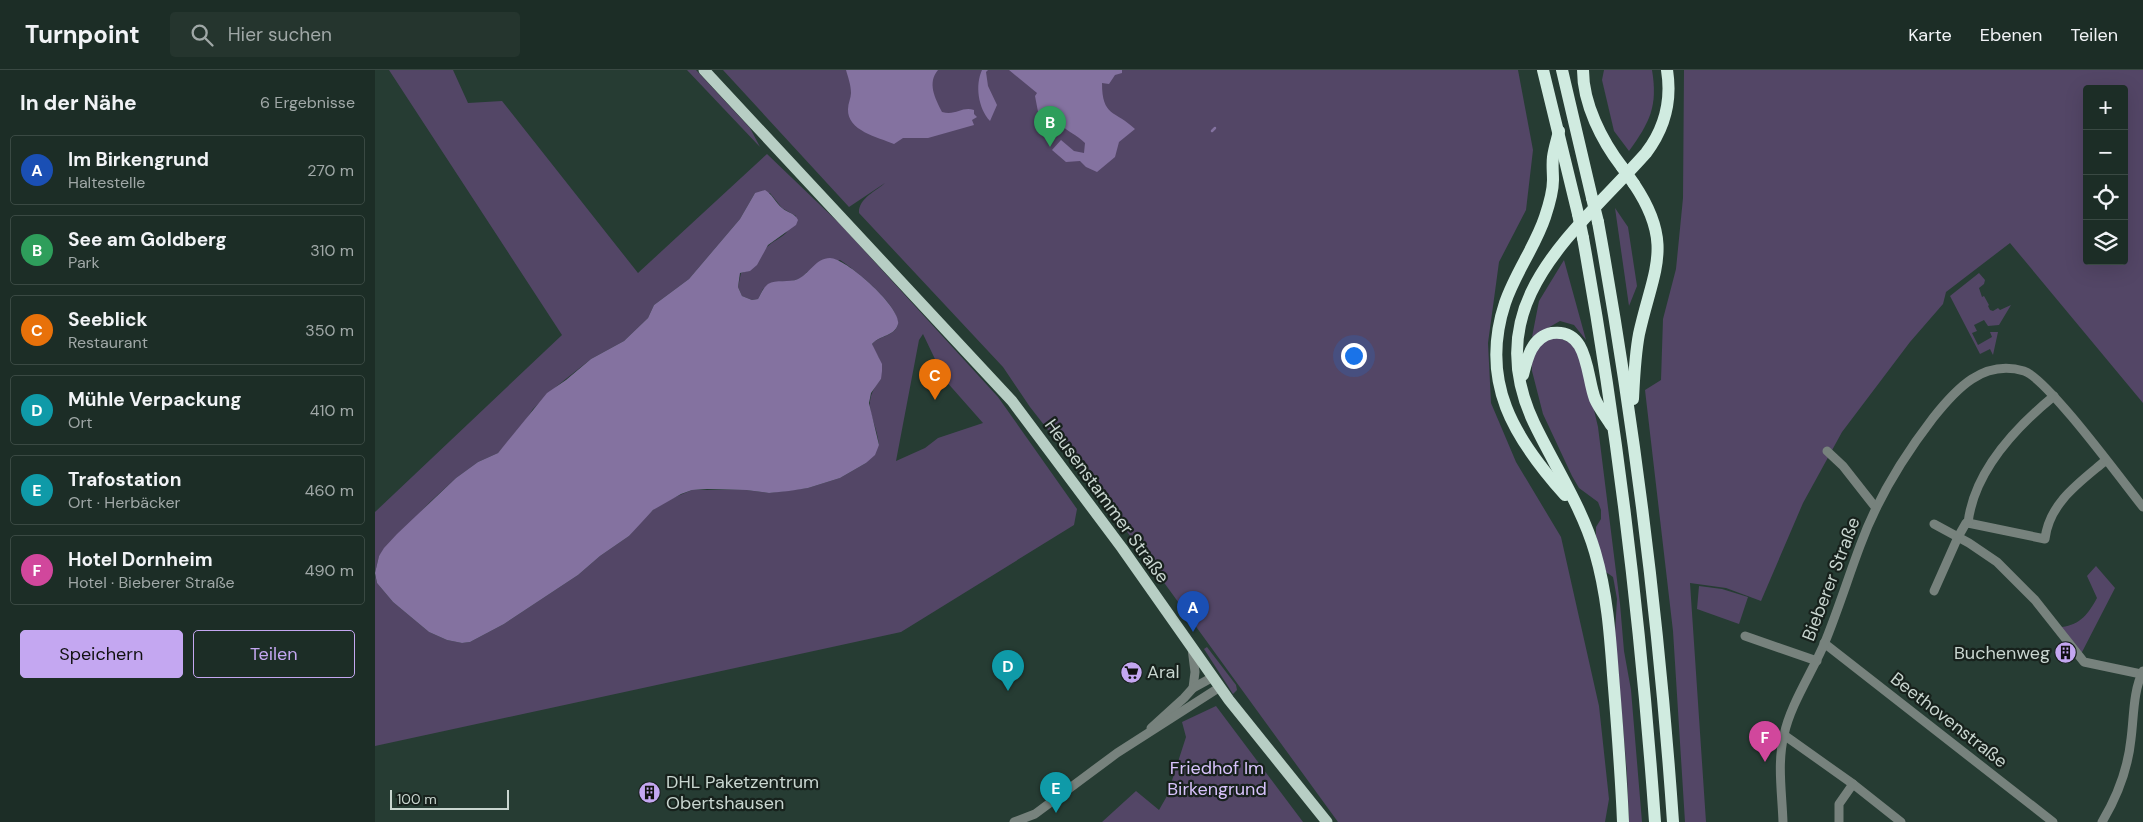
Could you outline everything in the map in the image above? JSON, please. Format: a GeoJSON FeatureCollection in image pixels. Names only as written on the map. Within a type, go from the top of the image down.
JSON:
{"type":"FeatureCollection","features":[{"type":"Feature","properties":{"kind":"highway"},"geometry":{"type":"LineString","coordinates":[[1543,70],[1583,238],[1615,434],[1639,635],[1655,822]]}},
{"type":"Feature","properties":{"kind":"highway"},"geometry":{"type":"LineString","coordinates":[[1562,70],[1598,222],[1632,424],[1656,625],[1673,822]]}},
{"type":"Feature","properties":{"kind":"highway"},"geometry":{"type":"LineString","coordinates":[[1583,70],[1583,80],[1599,133],[1634,184],[1654,220],[1658,252],[1639,337],[1632,424]]}},
{"type":"Feature","properties":{"kind":"highway"},"geometry":{"type":"LineString","coordinates":[[1623,822],[1607,600],[1595,550],[1578,510],[1527,407],[1518,358],[1519,334],[1526,304],[1534,283],[1546,264],[1657,138],[1668,105],[1667,71]]}},
{"type":"Feature","properties":{"kind":"highway"},"geometry":{"type":"LineString","coordinates":[[1559,131],[1553,158],[1553,182],[1550,200],[1540,231],[1505,302],[1499,326],[1497,365],[1504,405],[1516,432],[1537,464],[1578,510]]}},
{"type":"Feature","properties":{"kind":"highway"},"geometry":{"type":"LineString","coordinates":[[1521,382],[1528,355],[1538,340],[1553,333],[1568,335],[1581,347],[1595,398],[1615,434]]}},
{"type":"Feature","properties":{"kind":"main road","name":"Heusenstammer Straße"},"geometry":{"type":"LineString","coordinates":[[704,70],[1013,401],[1122,548],[1216,682],[1327,822]]}},
{"type":"Feature","properties":{"kind":"street","name":"Bieberer Straße"},"geometry":{"type":"LineString","coordinates":[[1783,822],[1781,757],[1784,735],[1789,719],[1825,644],[1860,544],[1895,472],[1912,446],[1953,393],[1970,380],[1989,370],[2019,370],[2034,376],[2053,396],[2143,507]]}},
{"type":"Feature","properties":{"kind":"street"},"geometry":{"type":"LineString","coordinates":[[1935,591],[1958,537],[1966,523],[1968,523],[1975,495],[1995,458],[2021,424],[2053,396]]}},
{"type":"Feature","properties":{"kind":"street","name":"Bieberer Straße"},"geometry":{"type":"LineString","coordinates":[[1827,451],[1843,466],[1877,508]]}},
{"type":"Feature","properties":{"kind":"street"},"geometry":{"type":"LineString","coordinates":[[1968,523],[2045,538],[2049,520],[2062,500],[2105,461]]}},
{"type":"Feature","properties":{"kind":"street"},"geometry":{"type":"LineString","coordinates":[[1934,524],[1976,547],[2007,572],[2039,606],[2083,662],[2142,672],[2136,696],[2126,766],[2113,802],[2101,822]]}},
{"type":"Feature","properties":{"kind":"street","name":"Bieberer Straße"},"geometry":{"type":"LineString","coordinates":[[1745,636],[1817,661]]}},
{"type":"Feature","properties":{"kind":"street","name":"Beethovenstraße"},"geometry":{"type":"LineString","coordinates":[[1825,644],[2053,822]]}},
{"type":"Feature","properties":{"kind":"street"},"geometry":{"type":"LineString","coordinates":[[1191,648],[1195,672],[1193,688]]}},
{"type":"Feature","properties":{"kind":"street"},"geometry":{"type":"LineString","coordinates":[[1148,732],[1153,724],[1173,709],[1193,688],[1216,682]]}},
{"type":"Feature","properties":{"kind":"street"},"geometry":{"type":"LineString","coordinates":[[1014,822],[1035,814],[1216,682]]}},
{"type":"Feature","properties":{"kind":"street"},"geometry":{"type":"LineString","coordinates":[[1784,735],[1853,784],[1900,822]]}},
{"type":"Feature","properties":{"kind":"street"},"geometry":{"type":"LineString","coordinates":[[1839,822],[1839,804],[1853,784]]}},
{"type":"Feature","properties":{"kind":"green space"},"geometry":{"type":"Polygon","coordinates":[[[389,70],[453,70],[468,103],[502,101],[638,273],[767,154],[841,225],[998,397],[1077,509],[1074,525],[901,632],[375,746],[375,575],[377,583],[393,602],[429,632],[447,640],[462,643],[470,642],[504,624],[578,575],[600,556],[629,536],[642,520],[661,503],[692,490],[746,490],[769,493],[808,488],[840,478],[866,463],[879,445],[870,404],[874,388],[881,379],[879,358],[872,344],[897,327],[897,319],[893,310],[877,290],[840,260],[807,272],[801,278],[778,282],[763,289],[758,299],[752,300],[742,296],[738,287],[741,273],[755,266],[767,247],[786,233],[796,216],[782,208],[770,193],[755,193],[740,219],[689,279],[654,305],[648,318],[624,341],[591,359],[557,386],[533,409],[519,430],[498,453],[478,462],[456,478],[430,502],[379,556],[375,573],[375,512],[562,335],[389,70]],[[923,334],[919,340],[896,461],[925,448],[938,438],[983,423],[945,380],[923,334]]]}},
{"type":"Feature","properties":{"kind":"green space"},"geometry":{"type":"Polygon","coordinates":[[[687,70],[696,70],[750,128],[760,147],[687,70]]]}},
{"type":"Feature","properties":{"kind":"green space"},"geometry":{"type":"Polygon","coordinates":[[[723,70],[1518,70],[1533,150],[1526,210],[1499,262],[1488,343],[1491,403],[1516,462],[1561,537],[1599,706],[1609,799],[1605,822],[1338,822],[1120,522],[1030,407],[1003,367],[859,213],[859,208],[864,199],[885,183],[849,207],[723,70]]]}},
{"type":"Feature","properties":{"kind":"green space"},"geometry":{"type":"Polygon","coordinates":[[[1604,70],[1652,70],[1654,94],[1651,113],[1629,151],[1614,131],[1602,80],[1604,70]]]}},
{"type":"Feature","properties":{"kind":"green space"},"geometry":{"type":"Polygon","coordinates":[[[1684,70],[2143,70],[2143,403],[2010,243],[1946,292],[1943,304],[1910,342],[1842,432],[1803,503],[1761,601],[1726,588],[1690,583],[1706,822],[1685,822],[1673,631],[1645,390],[1661,380],[1663,319],[1676,269],[1683,198],[1684,70]]]}},
{"type":"Feature","properties":{"kind":"green space"},"geometry":{"type":"Polygon","coordinates":[[[1615,208],[1628,227],[1637,286],[1629,306],[1615,208]]]}},
{"type":"Feature","properties":{"kind":"green space"},"geometry":{"type":"Polygon","coordinates":[[[1564,260],[1586,340],[1574,325],[1560,321],[1532,337],[1539,301],[1564,260]]]}},
{"type":"Feature","properties":{"kind":"green space"},"geometry":{"type":"Polygon","coordinates":[[[1979,273],[1985,280],[1984,284],[1979,288],[1990,310],[1993,311],[1998,308],[2000,310],[2011,305],[1999,325],[1988,326],[1984,320],[1974,325],[1977,331],[1972,333],[1978,345],[1992,337],[1990,332],[1998,332],[1993,355],[1990,349],[1980,354],[1950,296],[1979,273]]]}},
{"type":"Feature","properties":{"kind":"green space"},"geometry":{"type":"Polygon","coordinates":[[[1557,337],[1571,343],[1582,359],[1598,427],[1624,651],[1631,690],[1642,822],[1629,822],[1627,774],[1615,633],[1617,599],[1613,577],[1606,572],[1596,536],[1596,527],[1601,519],[1601,510],[1598,502],[1579,488],[1572,476],[1543,414],[1532,371],[1532,357],[1542,342],[1557,337]]]}},
{"type":"Feature","properties":{"kind":"green space"},"geometry":{"type":"Polygon","coordinates":[[[2096,566],[2115,588],[2081,654],[2062,627],[2079,621],[2091,609],[2097,598],[2087,576],[2096,566]]]}},
{"type":"Feature","properties":{"kind":"green space"},"geometry":{"type":"Polygon","coordinates":[[[1699,586],[1722,589],[1748,597],[1739,624],[1697,609],[1699,586]]]}},
{"type":"Feature","properties":{"kind":"green space"},"geometry":{"type":"Polygon","coordinates":[[[1207,647],[1236,685],[1237,690],[1233,694],[1204,649],[1207,647]]]}},
{"type":"Feature","properties":{"kind":"green space","name":"Friedhof Im Birkengrund"},"geometry":{"type":"Polygon","coordinates":[[[1216,706],[1303,822],[1102,822],[1136,791],[1159,810],[1167,796],[1186,737],[1182,722],[1216,706]]]}},
{"type":"Feature","properties":{"kind":"shaded area"},"geometry":{"type":"Polygon","coordinates":[[[846,70],[938,70],[933,80],[933,91],[942,112],[951,113],[966,109],[974,110],[974,114],[977,117],[972,120],[974,125],[928,138],[903,138],[894,144],[872,136],[858,128],[849,117],[848,107],[851,90],[846,70]]]}},
{"type":"Feature","properties":{"kind":"shaded area"},"geometry":{"type":"Polygon","coordinates":[[[982,70],[988,70],[986,72],[988,86],[997,105],[990,121],[980,103],[978,89],[982,70]]]}},
{"type":"Feature","properties":{"kind":"shaded area"},"geometry":{"type":"Polygon","coordinates":[[[1009,70],[1122,70],[1122,73],[1115,75],[1109,84],[1102,83],[1104,102],[1111,112],[1135,129],[1119,142],[1115,157],[1097,172],[1086,167],[1080,161],[1066,162],[1052,150],[1061,140],[1074,151],[1084,153],[1085,143],[1060,124],[1049,126],[1039,117],[1035,96],[1037,93],[1009,70]]]}},
{"type":"Feature","properties":{"kind":"shaded area"},"geometry":{"type":"Polygon","coordinates":[[[765,190],[782,208],[793,214],[798,220],[796,225],[768,245],[757,265],[750,271],[740,273],[738,287],[742,296],[752,300],[758,299],[768,284],[798,279],[817,263],[830,258],[848,266],[872,285],[897,317],[898,324],[894,331],[872,344],[882,364],[881,379],[871,393],[869,403],[879,445],[875,455],[866,463],[840,478],[808,488],[769,493],[746,490],[707,489],[692,490],[681,494],[653,510],[629,536],[600,556],[578,575],[504,624],[470,642],[462,643],[447,640],[429,632],[393,602],[377,583],[375,573],[379,556],[384,548],[456,478],[478,462],[498,453],[547,393],[591,359],[624,341],[648,318],[654,305],[689,279],[740,219],[755,193],[765,190]]]}},
{"type":"Feature","properties":{"kind":"waterway"},"geometry":{"type":"LineString","coordinates":[[1212,131],[1215,128]]}},
{"type":"Feature","properties":{"kind":"place","name":"See am Goldberg"},"geometry":{"type":"Point","coordinates":[1050,147]}},
{"type":"Feature","properties":{"kind":"place","name":"Seeblick"},"geometry":{"type":"Point","coordinates":[935,400]}},
{"type":"Feature","properties":{"kind":"place","name":"Im Birkengrund"},"geometry":{"type":"Point","coordinates":[1193,632]}},
{"type":"Feature","properties":{"kind":"place","name":"Buchenweg"},"geometry":{"type":"Point","coordinates":[2066,653]}},
{"type":"Feature","properties":{"kind":"place","name":"Aral"},"geometry":{"type":"Point","coordinates":[1131,672]}},
{"type":"Feature","properties":{"kind":"place","name":"Mühle Verpackung"},"geometry":{"type":"Point","coordinates":[1008,691]}},
{"type":"Feature","properties":{"kind":"place","name":"Hotel Dornheim"},"geometry":{"type":"Point","coordinates":[1765,762]}},
{"type":"Feature","properties":{"kind":"place","name":"DHL Paketzentrum Obertshausen"},"geometry":{"type":"Point","coordinates":[650,792]}},
{"type":"Feature","properties":{"kind":"place","name":"Trafostation"},"geometry":{"type":"Point","coordinates":[1056,813]}}]}
